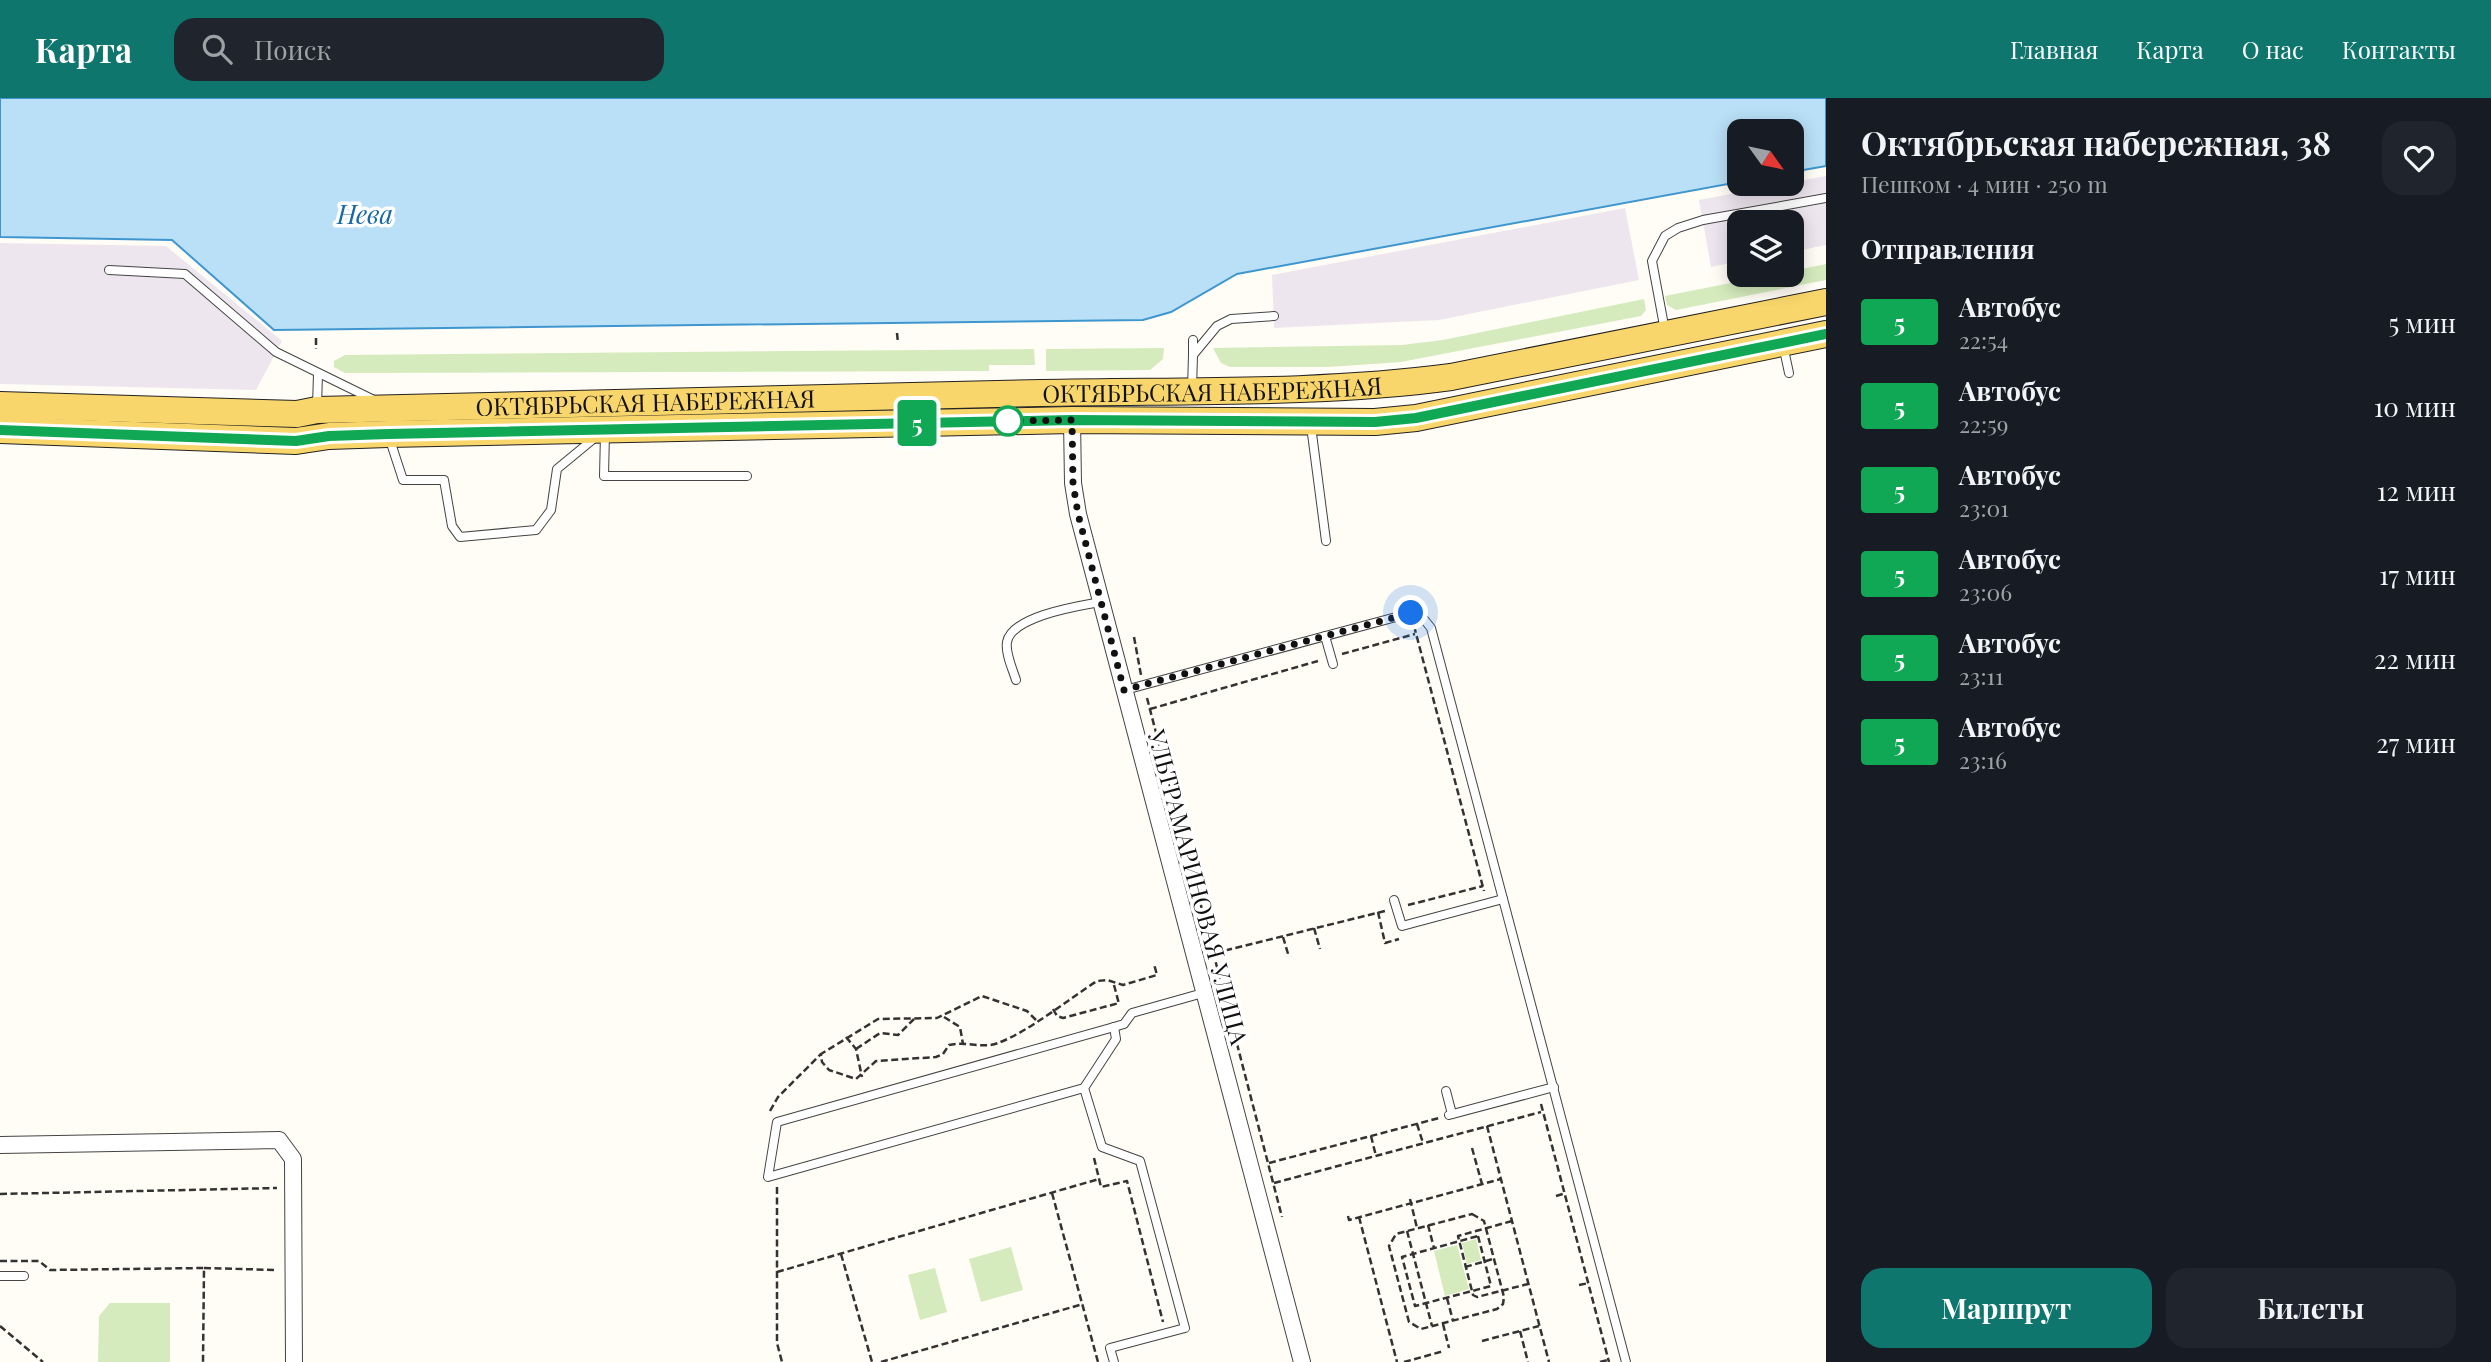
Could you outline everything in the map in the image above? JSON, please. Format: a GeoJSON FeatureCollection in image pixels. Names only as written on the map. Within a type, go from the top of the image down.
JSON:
{"type":"FeatureCollection","features":[{"type":"Feature","properties":{"kind":"main road","name":"ОКТЯБРЬСКАЯ НАБЕРЕЖНАЯ"},"geometry":{"type":"LineString","coordinates":[[0,430],[296,441],[390,421],[1400,383],[1451,377],[1826,302]]}},
{"type":"Feature","properties":{"kind":"main road","name":"ОКТЯБРЬСКАЯ НАБЕРЕЖНАЯ"},"geometry":{"type":"LineString","coordinates":[[0,405],[307,412],[390,421],[605,430],[1072,420],[1375,422],[1416,418],[1826,334]]}},
{"type":"Feature","properties":{"kind":"street","name":"УЛЬТРАМАРИНОВАЯ УЛИЦА"},"geometry":{"type":"LineString","coordinates":[[1072,420],[1073,483],[1078,514],[1302,1362]]}},
{"type":"Feature","properties":{"kind":"street"},"geometry":{"type":"LineString","coordinates":[[0,1145],[279,1140],[293,1160],[295,1362]]}},
{"type":"Feature","properties":{"kind":"lane"},"geometry":{"type":"LineString","coordinates":[[1665,334],[1652,261],[1665,236],[1678,228],[1703,220],[1826,198]]}},
{"type":"Feature","properties":{"kind":"lane"},"geometry":{"type":"LineString","coordinates":[[109,270],[185,274],[276,352],[318,374],[390,421],[402,480],[444,480],[452,526],[460,537],[536,530],[551,510],[557,469],[605,430]]}},
{"type":"Feature","properties":{"kind":"lane"},"geometry":{"type":"LineString","coordinates":[[1193,355],[1217,326],[1274,316]]}},
{"type":"Feature","properties":{"kind":"lane"},"geometry":{"type":"LineString","coordinates":[[1192,392],[1193,340]]}},
{"type":"Feature","properties":{"kind":"lane"},"geometry":{"type":"LineString","coordinates":[[1783,344],[1789,373]]}},
{"type":"Feature","properties":{"kind":"lane"},"geometry":{"type":"LineString","coordinates":[[307,412],[318,374]]}},
{"type":"Feature","properties":{"kind":"lane"},"geometry":{"type":"LineString","coordinates":[[1311,420],[1326,541]]}},
{"type":"Feature","properties":{"kind":"lane"},"geometry":{"type":"LineString","coordinates":[[605,430],[604,476],[747,476]]}},
{"type":"Feature","properties":{"kind":"lane"},"geometry":{"type":"LineString","coordinates":[[1016,680],[1006,645],[1011,633],[1035,618],[1100,602]]}},
{"type":"Feature","properties":{"kind":"lane"},"geometry":{"type":"LineString","coordinates":[[1124,690],[1411,613],[1423,618],[1431,628],[1626,1362]]}},
{"type":"Feature","properties":{"kind":"lane"},"geometry":{"type":"LineString","coordinates":[[1325,636],[1332,661]]}},
{"type":"Feature","properties":{"kind":"lane"},"geometry":{"type":"LineString","coordinates":[[1396,904],[1402,926],[1503,899]]}},
{"type":"Feature","properties":{"kind":"lane"},"geometry":{"type":"LineString","coordinates":[[1114,1027],[1116,1038],[1084,1088],[768,1177],[778,1122],[1124,1024],[1132,1013],[1203,993]]}},
{"type":"Feature","properties":{"kind":"lane"},"geometry":{"type":"LineString","coordinates":[[1446,1091],[1451,1115],[1554,1087]]}},
{"type":"Feature","properties":{"kind":"lane"},"geometry":{"type":"LineString","coordinates":[[1084,1088],[1102,1147],[1140,1161],[1185,1328],[1110,1348],[1114,1362]]}},
{"type":"Feature","properties":{"kind":"lane"},"geometry":{"type":"LineString","coordinates":[[0,1276],[24,1276]]}},
{"type":"Feature","properties":{"kind":"path"},"geometry":{"type":"LineString","coordinates":[[897,332],[898,343]]}},
{"type":"Feature","properties":{"kind":"path"},"geometry":{"type":"LineString","coordinates":[[316,338],[316,349]]}},
{"type":"Feature","properties":{"kind":"path"},"geometry":{"type":"LineString","coordinates":[[1411,613],[1487,903]]}},
{"type":"Feature","properties":{"kind":"path"},"geometry":{"type":"LineString","coordinates":[[1150,709],[1332,661],[1415,634]]}},
{"type":"Feature","properties":{"kind":"path"},"geometry":{"type":"LineString","coordinates":[[1134,637],[1150,709],[1283,1221]]}},
{"type":"Feature","properties":{"kind":"path"},"geometry":{"type":"LineString","coordinates":[[1214,953],[1378,912],[1396,904],[1483,886]]}},
{"type":"Feature","properties":{"kind":"path"},"geometry":{"type":"LineString","coordinates":[[1378,912],[1385,943],[1412,936]]}},
{"type":"Feature","properties":{"kind":"path"},"geometry":{"type":"LineString","coordinates":[[1314,928],[1320,949]]}},
{"type":"Feature","properties":{"kind":"path"},"geometry":{"type":"LineString","coordinates":[[1283,936],[1289,957]]}},
{"type":"Feature","properties":{"kind":"path"},"geometry":{"type":"LineString","coordinates":[[1114,985],[1157,975],[1154,964]]}},
{"type":"Feature","properties":{"kind":"path"},"geometry":{"type":"LineString","coordinates":[[821,1054],[822,1062],[829,1070],[856,1079],[862,1077],[876,1061],[936,1057],[943,1054],[949,1045],[1000,1042],[1097,981],[1107,980],[1114,985],[1124,1024]]}},
{"type":"Feature","properties":{"kind":"path"},"geometry":{"type":"LineString","coordinates":[[765,1120],[778,1097],[821,1054],[878,1019],[943,1017],[982,996],[1027,1011],[1035,1020]]}},
{"type":"Feature","properties":{"kind":"path"},"geometry":{"type":"LineString","coordinates":[[1054,1009],[1057,1016],[1063,1018],[1119,1003]]}},
{"type":"Feature","properties":{"kind":"path"},"geometry":{"type":"LineString","coordinates":[[943,1017],[960,1027],[963,1044]]}},
{"type":"Feature","properties":{"kind":"path"},"geometry":{"type":"LineString","coordinates":[[856,1049],[880,1033],[898,1035],[914,1019]]}},
{"type":"Feature","properties":{"kind":"path"},"geometry":{"type":"LineString","coordinates":[[846,1037],[856,1049],[862,1077]]}},
{"type":"Feature","properties":{"kind":"path"},"geometry":{"type":"LineString","coordinates":[[1229,1043],[1243,1040]]}},
{"type":"Feature","properties":{"kind":"path"},"geometry":{"type":"LineString","coordinates":[[1538,1092],[1608,1361],[1600,1362]]}},
{"type":"Feature","properties":{"kind":"path"},"geometry":{"type":"LineString","coordinates":[[1274,1183],[1543,1112]]}},
{"type":"Feature","properties":{"kind":"path"},"geometry":{"type":"LineString","coordinates":[[1252,1167],[1451,1115]]}},
{"type":"Feature","properties":{"kind":"path"},"geometry":{"type":"LineString","coordinates":[[1418,1124],[1423,1143]]}},
{"type":"Feature","properties":{"kind":"path"},"geometry":{"type":"LineString","coordinates":[[1487,1126],[1549,1362]]}},
{"type":"Feature","properties":{"kind":"path"},"geometry":{"type":"LineString","coordinates":[[1371,1136],[1376,1156]]}},
{"type":"Feature","properties":{"kind":"path"},"geometry":{"type":"LineString","coordinates":[[1472,1148],[1482,1184]]}},
{"type":"Feature","properties":{"kind":"path"},"geometry":{"type":"LineString","coordinates":[[1397,1150],[1398,1156]]}},
{"type":"Feature","properties":{"kind":"path"},"geometry":{"type":"LineString","coordinates":[[1093,1157],[1101,1187],[1127,1181],[1164,1318],[1159,1325]]}},
{"type":"Feature","properties":{"kind":"path"},"geometry":{"type":"LineString","coordinates":[[1335,1167],[1336,1172]]}},
{"type":"Feature","properties":{"kind":"path"},"geometry":{"type":"LineString","coordinates":[[1348,1216],[1349,1220],[1410,1201],[1501,1179]]}},
{"type":"Feature","properties":{"kind":"path"},"geometry":{"type":"LineString","coordinates":[[776,1272],[1099,1180]]}},
{"type":"Feature","properties":{"kind":"path"},"geometry":{"type":"LineString","coordinates":[[769,1186],[777,1184],[777,1343],[782,1362]]}},
{"type":"Feature","properties":{"kind":"path"},"geometry":{"type":"LineString","coordinates":[[0,1194],[285,1188]]}},
{"type":"Feature","properties":{"kind":"path"},"geometry":{"type":"LineString","coordinates":[[1052,1193],[1098,1362]]}},
{"type":"Feature","properties":{"kind":"path"},"geometry":{"type":"LineString","coordinates":[[1410,1201],[1417,1228]]}},
{"type":"Feature","properties":{"kind":"path"},"geometry":{"type":"LineString","coordinates":[[1472,1214],[1479,1216],[1486,1228],[1503,1291],[1503,1304],[1497,1309],[1421,1329],[1409,1322],[1392,1258],[1391,1239],[1428,1226],[1472,1214]]}},
{"type":"Feature","properties":{"kind":"path"},"geometry":{"type":"LineString","coordinates":[[1359,1217],[1397,1362]]}},
{"type":"Feature","properties":{"kind":"path"},"geometry":{"type":"LineString","coordinates":[[1511,1221],[1461,1234],[1459,1241],[1465,1267],[1472,1291],[1477,1297],[1528,1284]]}},
{"type":"Feature","properties":{"kind":"path"},"geometry":{"type":"LineString","coordinates":[[1428,1226],[1434,1248]]}},
{"type":"Feature","properties":{"kind":"path"},"geometry":{"type":"LineString","coordinates":[[1408,1231],[1432,1326]]}},
{"type":"Feature","properties":{"kind":"path"},"geometry":{"type":"LineString","coordinates":[[1478,1237],[1491,1286],[1415,1306],[1402,1257],[1459,1241],[1478,1237]]}},
{"type":"Feature","properties":{"kind":"path"},"geometry":{"type":"LineString","coordinates":[[841,1253],[872,1362]]}},
{"type":"Feature","properties":{"kind":"path"},"geometry":{"type":"LineString","coordinates":[[1465,1267],[1494,1259]]}},
{"type":"Feature","properties":{"kind":"path"},"geometry":{"type":"LineString","coordinates":[[0,1261],[40,1261],[50,1270],[284,1270]]}},
{"type":"Feature","properties":{"kind":"path"},"geometry":{"type":"LineString","coordinates":[[203,1362],[204,1268]]}},
{"type":"Feature","properties":{"kind":"path"},"geometry":{"type":"LineString","coordinates":[[1447,1298],[1453,1321]]}},
{"type":"Feature","properties":{"kind":"path"},"geometry":{"type":"LineString","coordinates":[[881,1362],[1083,1304]]}},
{"type":"Feature","properties":{"kind":"path"},"geometry":{"type":"LineString","coordinates":[[1443,1324],[1449,1348]]}},
{"type":"Feature","properties":{"kind":"path"},"geometry":{"type":"LineString","coordinates":[[0,1326],[43,1362]]}},
{"type":"Feature","properties":{"kind":"path"},"geometry":{"type":"LineString","coordinates":[[1482,1341],[1539,1326]]}},
{"type":"Feature","properties":{"kind":"path"},"geometry":{"type":"LineString","coordinates":[[1520,1331],[1528,1362]]}},
{"type":"Feature","properties":{"kind":"path"},"geometry":{"type":"LineString","coordinates":[[1404,1362],[1444,1351]]}},
{"type":"Feature","properties":{"kind":"shaded area"},"geometry":{"type":"Polygon","coordinates":[[[1826,176],[1826,245],[1804,250],[1804,210],[1727,210],[1727,264],[1711,267],[1699,200],[1727,195],[1804,196],[1804,180],[1826,176]]]}},
{"type":"Feature","properties":{"kind":"shaded area"},"geometry":{"type":"Polygon","coordinates":[[[1625,208],[1639,280],[1439,320],[1274,328],[1272,275],[1625,208]]]}},
{"type":"Feature","properties":{"kind":"shaded area"},"geometry":{"type":"Polygon","coordinates":[[[0,243],[166,246],[282,341],[256,390],[0,384],[0,243]]]}},
{"type":"Feature","properties":{"kind":"green space"},"geometry":{"type":"Polygon","coordinates":[[[1826,264],[1826,280],[1804,284],[1804,269],[1826,264]]]}},
{"type":"Feature","properties":{"kind":"green space"},"geometry":{"type":"Polygon","coordinates":[[[1727,284],[1727,287],[1791,287],[1676,310],[1667,305],[1665,296],[1727,284]]]}},
{"type":"Feature","properties":{"kind":"green space"},"geometry":{"type":"Polygon","coordinates":[[[1644,299],[1646,310],[1641,316],[1401,362],[1329,367],[1230,367],[1221,363],[1213,348],[1402,345],[1443,340],[1644,299]]]}},
{"type":"Feature","properties":{"kind":"green space"},"geometry":{"type":"Polygon","coordinates":[[[1164,348],[1163,359],[1150,370],[1046,371],[1046,349],[1164,348]]]}},
{"type":"Feature","properties":{"kind":"green space"},"geometry":{"type":"Polygon","coordinates":[[[1034,349],[1035,365],[989,365],[989,371],[345,373],[334,367],[334,361],[345,355],[1034,349]]]}},
{"type":"Feature","properties":{"kind":"green space"},"geometry":{"type":"Polygon","coordinates":[[[1476,1239],[1481,1260],[1467,1264],[1462,1243],[1476,1239]]]}},
{"type":"Feature","properties":{"kind":"green space"},"geometry":{"type":"Polygon","coordinates":[[[1457,1245],[1469,1289],[1445,1296],[1434,1251],[1457,1245]]]}},
{"type":"Feature","properties":{"kind":"green space"},"geometry":{"type":"Polygon","coordinates":[[[1011,1247],[1023,1290],[981,1302],[969,1259],[1011,1247]]]}},
{"type":"Feature","properties":{"kind":"green space"},"geometry":{"type":"Polygon","coordinates":[[[935,1268],[947,1312],[920,1320],[908,1275],[935,1268]]]}},
{"type":"Feature","properties":{"kind":"green space"},"geometry":{"type":"Polygon","coordinates":[[[110,1303],[170,1303],[170,1362],[98,1362],[99,1316],[110,1303]]]}},
{"type":"Feature","properties":{"kind":"water","name":"Нева"},"geometry":{"type":"Polygon","coordinates":[[[0,98],[1826,98],[1826,166],[1804,170],[1804,119],[1727,119],[1727,184],[1237,274],[1171,312],[1143,320],[274,330],[172,240],[0,237],[0,98]]]}},
{"type":"Feature","properties":{"kind":"bus line","name":"5"},"geometry":{"type":"LineString","coordinates":[[0,430],[296,441],[329,436],[388,434],[1072,420],[1375,422],[1416,418],[1826,334]]}},
{"type":"Feature","properties":{"kind":"route"},"geometry":{"type":"LineString","coordinates":[[1008,421],[1072,420],[1073,483],[1078,514],[1124,690],[1411,613]]}}]}
